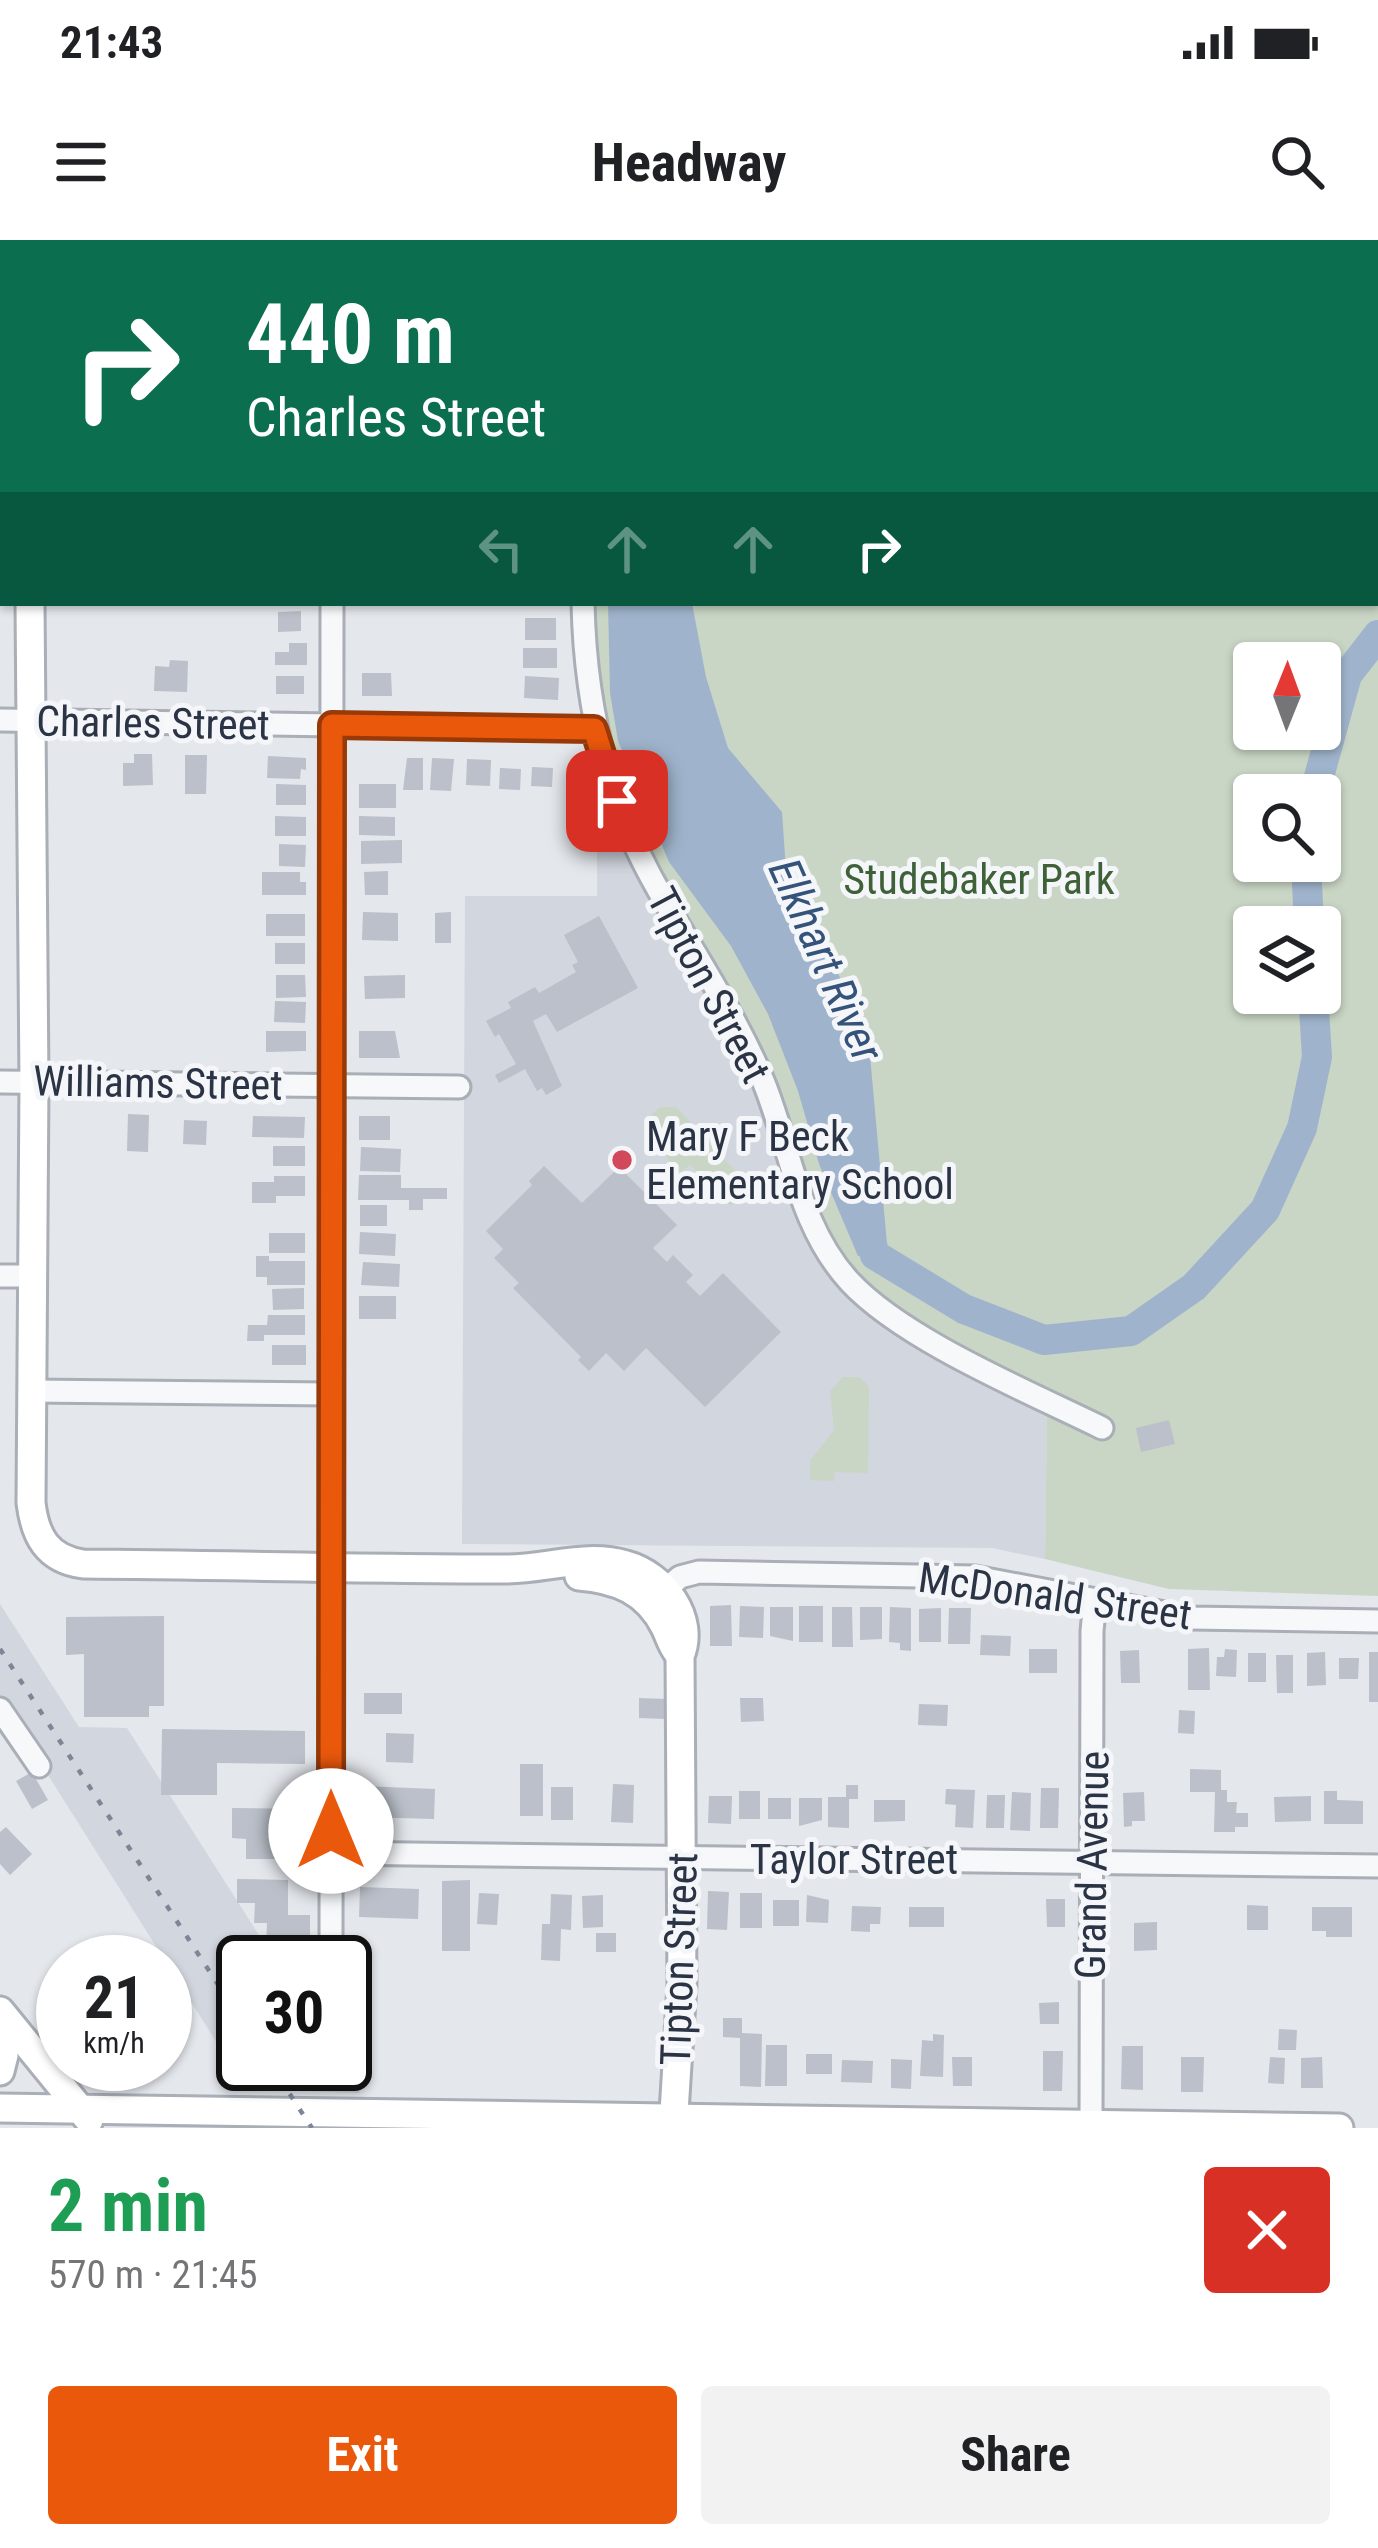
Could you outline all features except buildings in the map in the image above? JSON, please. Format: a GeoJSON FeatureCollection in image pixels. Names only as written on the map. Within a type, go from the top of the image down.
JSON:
{"type":"FeatureCollection","features":[{"type":"Feature","properties":{"kind":"street"},"geometry":{"type":"LineString","coordinates":[[30,606],[14,720],[34,1083],[31,1503],[44,1546],[69,1562],[83,1564],[543,1568],[601,1560],[629,1565],[657,1596]]}},
{"type":"Feature","properties":{"kind":"street"},"geometry":{"type":"LineString","coordinates":[[331,1935],[332,606]]}},
{"type":"Feature","properties":{"kind":"street","name":"Tipton Street"},"geometry":{"type":"LineString","coordinates":[[583,606],[594,729],[617,801],[648,871],[751,1052],[821,1245],[852,1284],[896,1318],[952,1353],[1102,1428]]}},
{"type":"Feature","properties":{"kind":"street","name":"Charles Street"},"geometry":{"type":"LineString","coordinates":[[14,720],[594,729]]}},
{"type":"Feature","properties":{"kind":"street","name":"Williams Street"},"geometry":{"type":"LineString","coordinates":[[0,1082],[460,1087]]}},
{"type":"Feature","properties":{"kind":"street"},"geometry":{"type":"LineString","coordinates":[[0,1276],[31,1276]]}},
{"type":"Feature","properties":{"kind":"street"},"geometry":{"type":"LineString","coordinates":[[30,1391],[331,1394]]}},
{"type":"Feature","properties":{"kind":"street","name":"McDonald Street"},"geometry":{"type":"LineString","coordinates":[[657,1596],[680,1577],[699,1572],[928,1575],[994,1580],[1191,1618],[1378,1621]]}},
{"type":"Feature","properties":{"kind":"street","name":"Tipton Street"},"geometry":{"type":"LineString","coordinates":[[657,1596],[682,1620],[686,1641],[680,1656],[682,1985],[674,2123]]}},
{"type":"Feature","properties":{"kind":"street","name":"Grand Avenue"},"geometry":{"type":"LineString","coordinates":[[1090,2126],[1091,1631],[1095,1601]]}},
{"type":"Feature","properties":{"kind":"street"},"geometry":{"type":"LineString","coordinates":[[0,1709],[39,1766]]}},
{"type":"Feature","properties":{"kind":"street","name":"Taylor Street"},"geometry":{"type":"LineString","coordinates":[[330,1853],[1378,1866]]}},
{"type":"Feature","properties":{"kind":"street"},"geometry":{"type":"LineString","coordinates":[[0,2011],[88,2119]]}},
{"type":"Feature","properties":{"kind":"street"},"geometry":{"type":"LineString","coordinates":[[0,2044],[4,2056],[0,2071]]}},
{"type":"Feature","properties":{"kind":"street"},"geometry":{"type":"LineString","coordinates":[[0,2108],[88,2119],[1339,2128]]}},
{"type":"Feature","properties":{"kind":"shaded area","name":"Mary F Beck Elementary School"},"geometry":{"type":"Polygon","coordinates":[[[597,793],[707,996],[766,1118],[792,1203],[1047,1412],[1045,1559],[992,1548],[462,1544],[465,896],[597,896],[597,793]]]}},
{"type":"Feature","properties":{"kind":"shaded area"},"geometry":{"type":"Polygon","coordinates":[[[0,1604],[79,1727],[127,1728],[259,1935],[216,1935],[216,2041],[192,2003],[192,1935],[149,1935],[0,1699],[0,1604]]]}},
{"type":"Feature","properties":{"kind":"green space","name":"Studebaker Park"},"geometry":{"type":"Polygon","coordinates":[[[593,606],[1378,606],[1378,1596],[1169,1589],[1045,1559],[1047,1413],[890,1329],[837,1283],[818,1257],[766,1118],[780,1111],[659,878],[620,781],[602,717],[593,606]]]}},
{"type":"Feature","properties":{"kind":"green space"},"geometry":{"type":"Polygon","coordinates":[[[660,1107],[676,1107],[750,1187],[731,1206],[690,1165],[681,1172],[646,1136],[647,1119],[660,1107]]]}},
{"type":"Feature","properties":{"kind":"green space"},"geometry":{"type":"Polygon","coordinates":[[[843,1377],[860,1377],[869,1387],[868,1473],[835,1472],[834,1481],[810,1480],[810,1461],[834,1430],[830,1391],[843,1377]]]}},
{"type":"Feature","properties":{"kind":"water"},"geometry":{"type":"Polygon","coordinates":[[[608,606],[693,606],[706,677],[728,748],[782,812],[786,870],[868,1033],[887,1244],[875,1255],[858,1256],[819,1164],[798,1091],[768,1014],[731,946],[669,862],[618,741],[610,693],[608,606]]]}},
{"type":"Feature","properties":{"kind":"waterway","name":"Elkhart River"},"geometry":{"type":"LineString","coordinates":[[1320,774],[1347,675],[1378,635]]}},
{"type":"Feature","properties":{"kind":"waterway","name":"Elkhart River"},"geometry":{"type":"LineString","coordinates":[[1307,882],[1308,906]]}},
{"type":"Feature","properties":{"kind":"waterway","name":"Elkhart River"},"geometry":{"type":"LineString","coordinates":[[863,1216],[875,1255],[964,1309],[1044,1340],[1131,1331],[1194,1287],[1265,1210],[1302,1128],[1317,1057],[1314,1014]]}},
{"type":"Feature","properties":{"kind":"railway"},"geometry":{"type":"LineString","coordinates":[[0,1649],[216,1981]]}},
{"type":"Feature","properties":{"kind":"railway"},"geometry":{"type":"LineString","coordinates":[[288,2091],[312,2128]]}},
{"type":"Feature","properties":{"kind":"place","name":"Mary F Beck Elementary School"},"geometry":{"type":"Point","coordinates":[622,1160]}},
{"type":"Feature","properties":{"kind":"route"},"geometry":{"type":"LineString","coordinates":[[331,1831],[332,725],[594,729],[617,801]]}}]}
